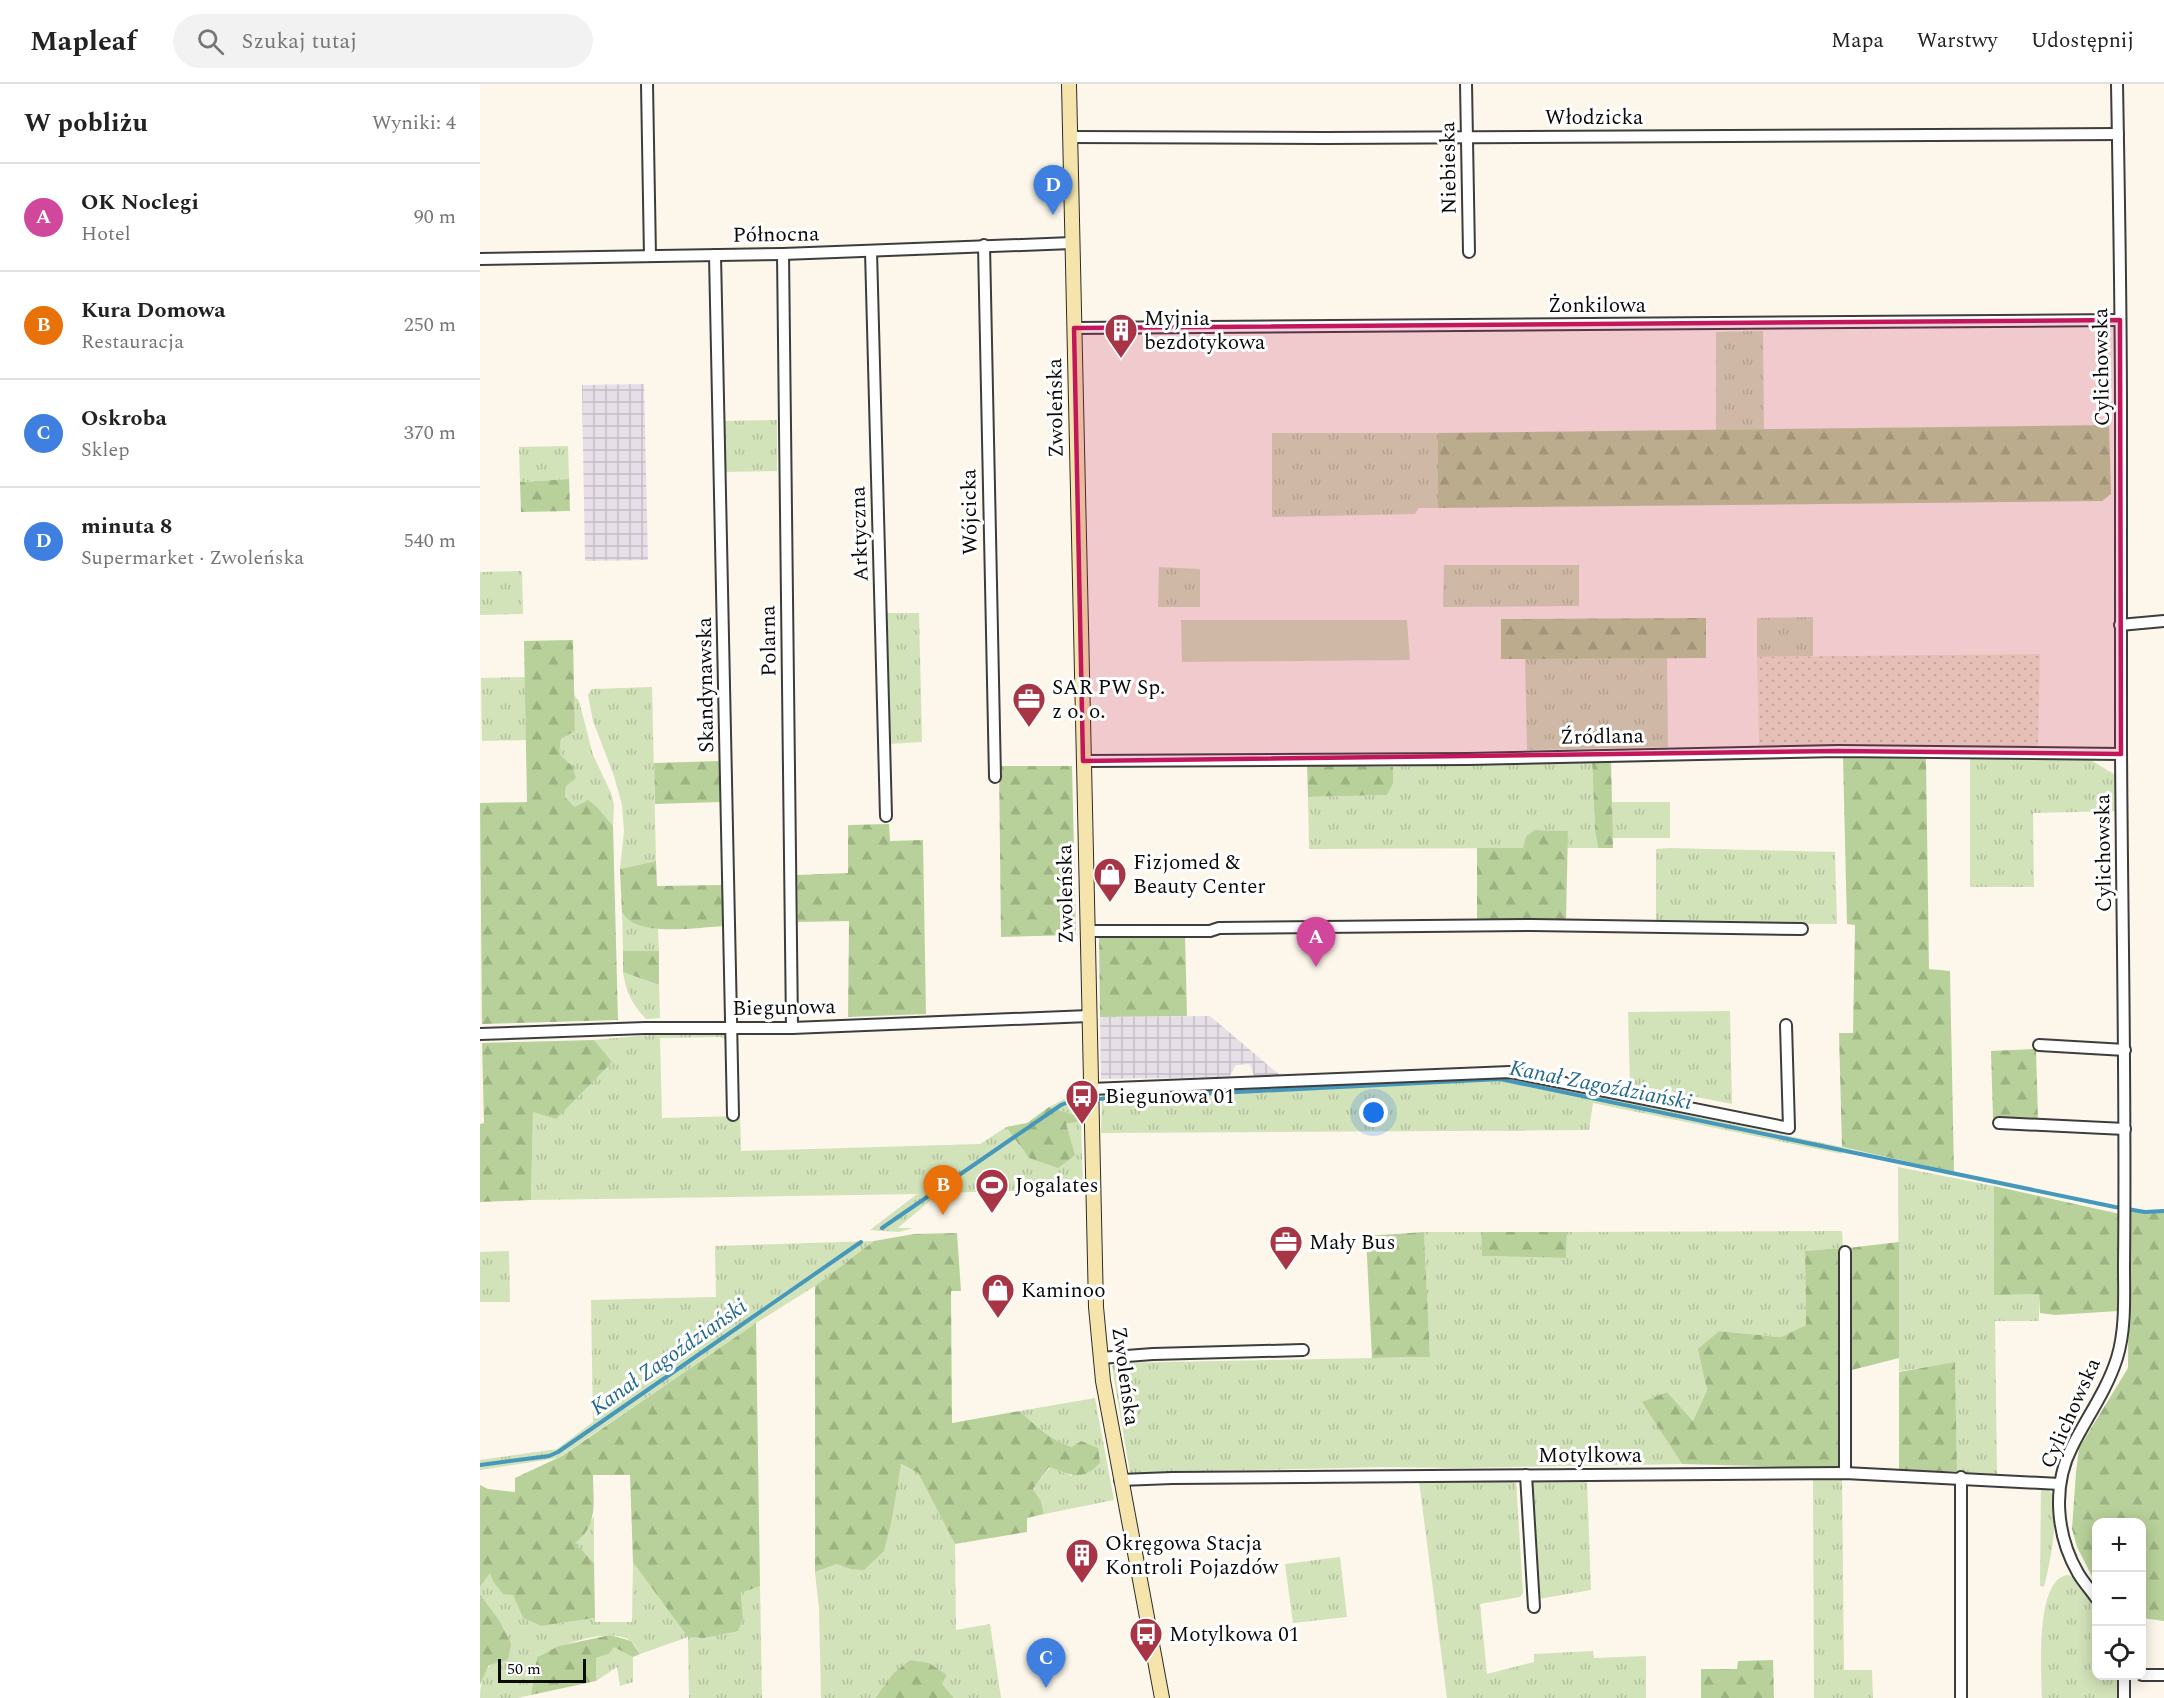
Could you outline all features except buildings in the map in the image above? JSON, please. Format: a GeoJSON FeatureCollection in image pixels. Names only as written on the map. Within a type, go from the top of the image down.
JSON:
{"type":"FeatureCollection","features":[{"type":"Feature","properties":{"kind":"street"},"geometry":{"type":"LineString","coordinates":[[647,84],[650,256]]}},
{"type":"Feature","properties":{"kind":"street","name":"Zwoleńska"},"geometry":{"type":"LineString","coordinates":[[1069,84],[1095,1289],[1100,1358],[1120,1480],[1162,1698]]}},
{"type":"Feature","properties":{"kind":"street","name":"Niebieska"},"geometry":{"type":"LineString","coordinates":[[1466,84],[1469,252]]}},
{"type":"Feature","properties":{"kind":"street","name":"Cylichowska"},"geometry":{"type":"LineString","coordinates":[[2092,1591],[2078,1572],[2061,1528],[2060,1484],[2061,1474],[2070,1450],[2108,1382],[2118,1355],[2124,1288],[2125,1050],[2117,84]]}},
{"type":"Feature","properties":{"kind":"street","name":"Włodzicka"},"geometry":{"type":"LineString","coordinates":[[1071,137],[1839,137],[2118,134]]}},
{"type":"Feature","properties":{"kind":"street","name":"Północna"},"geometry":{"type":"LineString","coordinates":[[480,252],[480,259],[783,254],[1072,243]]}},
{"type":"Feature","properties":{"kind":"street","name":"Wójcicka"},"geometry":{"type":"LineString","coordinates":[[984,245],[994,777]]}},
{"type":"Feature","properties":{"kind":"street","name":"Arktyczna"},"geometry":{"type":"LineString","coordinates":[[871,251],[886,816]]}},
{"type":"Feature","properties":{"kind":"street","name":"Polarna"},"geometry":{"type":"LineString","coordinates":[[783,254],[792,1028]]}},
{"type":"Feature","properties":{"kind":"street","name":"Skandynawska"},"geometry":{"type":"LineString","coordinates":[[715,255],[733,1115]]}},
{"type":"Feature","properties":{"kind":"street","name":"Żonkilowa"},"geometry":{"type":"LineString","coordinates":[[1074,328],[2120,320]]}},
{"type":"Feature","properties":{"kind":"street"},"geometry":{"type":"LineString","coordinates":[[2120,625],[2164,621]]}},
{"type":"Feature","properties":{"kind":"street","name":"Źródlana"},"geometry":{"type":"LineString","coordinates":[[1083,761],[1468,759],[1838,751],[2121,754]]}},
{"type":"Feature","properties":{"kind":"street"},"geometry":{"type":"LineString","coordinates":[[1087,931],[1210,931],[1219,927],[1532,925],[1802,929]]}},
{"type":"Feature","properties":{"kind":"street","name":"Biegunowa"},"geometry":{"type":"LineString","coordinates":[[480,1034],[645,1028],[792,1028],[1089,1016]]}},
{"type":"Feature","properties":{"kind":"street"},"geometry":{"type":"LineString","coordinates":[[1091,1096],[1510,1072],[1789,1128],[1786,1025]]}},
{"type":"Feature","properties":{"kind":"street"},"geometry":{"type":"LineString","coordinates":[[2039,1045],[2125,1050]]}},
{"type":"Feature","properties":{"kind":"street"},"geometry":{"type":"LineString","coordinates":[[2000,1123],[2125,1129]]}},
{"type":"Feature","properties":{"kind":"street"},"geometry":{"type":"LineString","coordinates":[[1845,1251],[1845,1473]]}},
{"type":"Feature","properties":{"kind":"street"},"geometry":{"type":"LineString","coordinates":[[1100,1358],[1153,1354],[1303,1350]]}},
{"type":"Feature","properties":{"kind":"street","name":"Motylkowa"},"geometry":{"type":"LineString","coordinates":[[1120,1480],[1526,1474],[1845,1473],[1960,1477],[2060,1484]]}},
{"type":"Feature","properties":{"kind":"street"},"geometry":{"type":"LineString","coordinates":[[1526,1474],[1534,1607]]}},
{"type":"Feature","properties":{"kind":"street"},"geometry":{"type":"LineString","coordinates":[[1960,1477],[1962,1698]]}},
{"type":"Feature","properties":{"kind":"street"},"geometry":{"type":"LineString","coordinates":[[2146,1675],[2164,1675]]}},
{"type":"Feature","properties":{"kind":"street"},"geometry":{"type":"LineString","coordinates":[[2124,1680],[2124,1698]]}},
{"type":"Feature","properties":{"kind":"highlighted area"},"geometry":{"type":"Polygon","coordinates":[[[2120,320],[2121,754],[1838,751],[1083,761],[1074,328],[2120,320]]]}},
{"type":"Feature","properties":{"kind":"shaded area"},"geometry":{"type":"Polygon","coordinates":[[[644,384],[648,560],[585,561],[582,385],[644,384]]]}},
{"type":"Feature","properties":{"kind":"shaded area"},"geometry":{"type":"Polygon","coordinates":[[[2040,654],[2038,749],[1759,747],[1757,657],[2040,654]]]}},
{"type":"Feature","properties":{"kind":"shaded area"},"geometry":{"type":"Polygon","coordinates":[[[1210,1016],[1281,1076],[1254,1076],[1250,1064],[1236,1065],[1229,1077],[1101,1079],[1100,1017],[1210,1016]]]}},
{"type":"Feature","properties":{"kind":"green space"},"geometry":{"type":"Polygon","coordinates":[[[1763,331],[1764,429],[1716,430],[1716,332],[1763,331]]]}},
{"type":"Feature","properties":{"kind":"green space"},"geometry":{"type":"Polygon","coordinates":[[[777,420],[777,471],[724,472],[723,421],[777,420]]]}},
{"type":"Feature","properties":{"kind":"green space"},"geometry":{"type":"Polygon","coordinates":[[[2109,425],[2111,494],[2102,501],[1438,508],[1438,433],[2109,425]]]}},
{"type":"Feature","properties":{"kind":"green space"},"geometry":{"type":"Polygon","coordinates":[[[1272,433],[1438,433],[1438,508],[1419,508],[1415,514],[1272,517],[1272,433]]]}},
{"type":"Feature","properties":{"kind":"green space"},"geometry":{"type":"Polygon","coordinates":[[[568,446],[569,479],[520,482],[519,447],[568,446]]]}},
{"type":"Feature","properties":{"kind":"green space"},"geometry":{"type":"Polygon","coordinates":[[[569,479],[570,511],[521,512],[520,482],[569,479]]]}},
{"type":"Feature","properties":{"kind":"green space"},"geometry":{"type":"Polygon","coordinates":[[[1444,565],[1579,565],[1579,606],[1443,607],[1444,565]]]}},
{"type":"Feature","properties":{"kind":"green space"},"geometry":{"type":"Polygon","coordinates":[[[1159,567],[1200,569],[1200,607],[1158,607],[1159,567]]]}},
{"type":"Feature","properties":{"kind":"green space"},"geometry":{"type":"Polygon","coordinates":[[[522,571],[523,614],[480,615],[480,572],[522,571]]]}},
{"type":"Feature","properties":{"kind":"green space"},"geometry":{"type":"Polygon","coordinates":[[[884,613],[919,613],[922,742],[887,744],[884,613]]]}},
{"type":"Feature","properties":{"kind":"green space"},"geometry":{"type":"Polygon","coordinates":[[[1813,617],[1813,656],[1757,657],[1757,618],[1813,617]]]}},
{"type":"Feature","properties":{"kind":"green space"},"geometry":{"type":"Polygon","coordinates":[[[1706,618],[1706,658],[1501,659],[1501,619],[1706,618]]]}},
{"type":"Feature","properties":{"kind":"green space"},"geometry":{"type":"Polygon","coordinates":[[[1181,620],[1407,620],[1410,660],[1182,662],[1181,620]]]}},
{"type":"Feature","properties":{"kind":"green space"},"geometry":{"type":"Polygon","coordinates":[[[573,640],[575,731],[561,739],[559,754],[572,766],[576,778],[566,786],[565,797],[575,807],[588,800],[613,826],[618,1020],[482,1024],[480,803],[527,802],[524,641],[573,640]]]}},
{"type":"Feature","properties":{"kind":"green space"},"geometry":{"type":"Polygon","coordinates":[[[1667,658],[1668,747],[1527,750],[1525,659],[1667,658]]]}},
{"type":"Feature","properties":{"kind":"green space"},"geometry":{"type":"Polygon","coordinates":[[[525,677],[526,740],[482,741],[481,678],[525,677]]]}},
{"type":"Feature","properties":{"kind":"green space"},"geometry":{"type":"Polygon","coordinates":[[[652,687],[656,861],[620,869],[624,831],[622,805],[614,776],[593,721],[588,695],[592,689],[652,687]]]}},
{"type":"Feature","properties":{"kind":"green space"},"geometry":{"type":"Polygon","coordinates":[[[574,695],[579,701],[593,755],[611,793],[614,805],[613,826],[597,807],[575,807],[565,797],[566,786],[559,754],[561,739],[575,731],[574,695]]]}},
{"type":"Feature","properties":{"kind":"green space"},"geometry":{"type":"Polygon","coordinates":[[[1970,756],[2086,757],[2117,776],[2118,811],[2033,813],[2034,887],[1970,887],[1970,756]]]}},
{"type":"Feature","properties":{"kind":"green space"},"geometry":{"type":"Polygon","coordinates":[[[1843,757],[1926,759],[1929,969],[1950,971],[1954,1172],[1842,1147],[1839,1033],[1853,1033],[1855,925],[1847,924],[1843,757]]]}},
{"type":"Feature","properties":{"kind":"green space"},"geometry":{"type":"Polygon","coordinates":[[[1611,759],[1613,848],[1598,848],[1595,831],[1592,760],[1611,759]]]}},
{"type":"Feature","properties":{"kind":"green space"},"geometry":{"type":"Polygon","coordinates":[[[1592,760],[1595,831],[1598,848],[1567,848],[1568,831],[1535,830],[1526,836],[1523,848],[1309,849],[1308,797],[1387,795],[1393,784],[1393,767],[1592,760]]]}},
{"type":"Feature","properties":{"kind":"green space"},"geometry":{"type":"Polygon","coordinates":[[[721,761],[722,802],[655,804],[654,763],[721,761]]]}},
{"type":"Feature","properties":{"kind":"green space"},"geometry":{"type":"Polygon","coordinates":[[[1307,765],[1393,767],[1393,784],[1387,795],[1308,797],[1307,765]]]}},
{"type":"Feature","properties":{"kind":"green space"},"geometry":{"type":"Polygon","coordinates":[[[999,766],[1072,766],[1076,935],[1001,937],[999,766]]]}},
{"type":"Feature","properties":{"kind":"green space"},"geometry":{"type":"Polygon","coordinates":[[[1612,802],[1670,802],[1670,838],[1612,838],[1612,802]]]}},
{"type":"Feature","properties":{"kind":"green space"},"geometry":{"type":"Polygon","coordinates":[[[889,824],[890,841],[923,840],[926,1014],[848,1017],[849,921],[798,922],[797,875],[848,873],[848,825],[889,824]]]}},
{"type":"Feature","properties":{"kind":"green space"},"geometry":{"type":"Polygon","coordinates":[[[1535,830],[1568,831],[1566,920],[1477,919],[1477,848],[1523,848],[1526,836],[1535,830]]]}},
{"type":"Feature","properties":{"kind":"green space"},"geometry":{"type":"Polygon","coordinates":[[[1656,849],[1835,852],[1837,924],[1656,923],[1656,849]]]}},
{"type":"Feature","properties":{"kind":"green space"},"geometry":{"type":"Polygon","coordinates":[[[656,861],[657,886],[723,885],[726,926],[656,929],[636,924],[628,919],[622,913],[620,869],[656,861]]]}},
{"type":"Feature","properties":{"kind":"green space"},"geometry":{"type":"Polygon","coordinates":[[[622,913],[638,924],[658,929],[659,951],[623,951],[622,913]]]}},
{"type":"Feature","properties":{"kind":"green space"},"geometry":{"type":"Polygon","coordinates":[[[1185,935],[1187,1016],[1100,1017],[1099,936],[1185,935]]]}},
{"type":"Feature","properties":{"kind":"green space"},"geometry":{"type":"Polygon","coordinates":[[[623,951],[659,951],[659,985],[623,972],[623,951]]]}},
{"type":"Feature","properties":{"kind":"green space"},"geometry":{"type":"Polygon","coordinates":[[[623,972],[659,985],[660,1018],[646,1019],[641,1013],[630,997],[623,972]]]}},
{"type":"Feature","properties":{"kind":"green space"},"geometry":{"type":"Polygon","coordinates":[[[1730,1011],[1732,1104],[1630,1084],[1628,1012],[1730,1011]]]}},
{"type":"Feature","properties":{"kind":"green space"},"geometry":{"type":"Polygon","coordinates":[[[692,1031],[726,1033],[728,1044],[725,1044],[725,1039],[721,1037],[660,1038],[662,1118],[740,1116],[741,1151],[980,1144],[1006,1127],[1029,1158],[1066,1124],[1081,1121],[1083,1189],[939,1193],[898,1228],[913,1228],[899,1232],[870,1230],[917,1194],[531,1200],[533,1112],[611,1063],[594,1040],[692,1031]]]}},
{"type":"Feature","properties":{"kind":"green space"},"geometry":{"type":"Polygon","coordinates":[[[594,1040],[612,1062],[556,1119],[533,1112],[531,1200],[480,1202],[480,1124],[484,1123],[482,1043],[594,1040]]]}},
{"type":"Feature","properties":{"kind":"green space"},"geometry":{"type":"Polygon","coordinates":[[[2036,1049],[2038,1120],[1993,1118],[1991,1051],[2036,1049]]]}},
{"type":"Feature","properties":{"kind":"green space"},"geometry":{"type":"Polygon","coordinates":[[[1507,1077],[1842,1147],[1842,1154],[1593,1103],[1589,1130],[1101,1133],[1102,1093],[1507,1077]]]}},
{"type":"Feature","properties":{"kind":"green space"},"geometry":{"type":"Polygon","coordinates":[[[1080,1091],[1081,1117],[1049,1107],[1080,1091]]]}},
{"type":"Feature","properties":{"kind":"green space"},"geometry":{"type":"Polygon","coordinates":[[[1049,1107],[1081,1117],[1081,1121],[1066,1124],[1075,1155],[1058,1168],[1029,1158],[1006,1127],[1027,1123],[1049,1107]]]}},
{"type":"Feature","properties":{"kind":"green space"},"geometry":{"type":"Polygon","coordinates":[[[1898,1167],[1994,1186],[1995,1294],[2039,1294],[2039,1321],[1995,1321],[1997,1477],[1957,1474],[1955,1363],[1899,1371],[1898,1167]]]}},
{"type":"Feature","properties":{"kind":"green space"},"geometry":{"type":"Polygon","coordinates":[[[1994,1186],[2120,1214],[2118,1311],[2055,1315],[2040,1313],[2039,1294],[1994,1295],[1994,1186]]]}},
{"type":"Feature","properties":{"kind":"green space"},"geometry":{"type":"Polygon","coordinates":[[[2129,1212],[2164,1212],[2164,1621],[2146,1619],[2146,1518],[2092,1518],[2092,1576],[2077,1547],[2072,1529],[2079,1448],[2128,1368],[2129,1212]]]}},
{"type":"Feature","properties":{"kind":"green space"},"geometry":{"type":"Polygon","coordinates":[[[1842,1231],[1843,1248],[1805,1251],[1806,1325],[1781,1337],[1719,1331],[1699,1349],[1707,1390],[1693,1421],[1667,1392],[1643,1402],[1682,1464],[1461,1468],[1380,1467],[1130,1473],[1112,1366],[1115,1363],[1430,1357],[1424,1232],[1481,1232],[1482,1256],[1566,1258],[1567,1232],[1842,1231]]]}},
{"type":"Feature","properties":{"kind":"green space"},"geometry":{"type":"Polygon","coordinates":[[[1424,1232],[1430,1357],[1372,1358],[1366,1236],[1424,1232]]]}},
{"type":"Feature","properties":{"kind":"green space"},"geometry":{"type":"Polygon","coordinates":[[[1481,1232],[1567,1232],[1566,1258],[1482,1256],[1481,1232]]]}},
{"type":"Feature","properties":{"kind":"green space"},"geometry":{"type":"Polygon","coordinates":[[[957,1233],[961,1291],[951,1291],[952,1423],[1020,1411],[1057,1441],[1072,1447],[1081,1441],[1098,1448],[1100,1463],[1082,1475],[1070,1474],[1049,1467],[1033,1489],[1041,1501],[1044,1514],[1027,1518],[1027,1532],[955,1544],[918,1473],[901,1464],[884,1551],[864,1570],[851,1569],[837,1564],[815,1572],[815,1286],[874,1241],[914,1234],[957,1233]]]}},
{"type":"Feature","properties":{"kind":"green space"},"geometry":{"type":"Polygon","coordinates":[[[874,1241],[815,1286],[756,1323],[558,1458],[480,1470],[480,1460],[557,1449],[593,1422],[591,1300],[716,1297],[715,1246],[874,1241]]]}},
{"type":"Feature","properties":{"kind":"green space"},"geometry":{"type":"Polygon","coordinates":[[[1899,1242],[1899,1358],[1848,1371],[1848,1248],[1899,1242]]]}},
{"type":"Feature","properties":{"kind":"green space"},"geometry":{"type":"Polygon","coordinates":[[[1843,1248],[1842,1468],[1682,1464],[1642,1402],[1667,1392],[1693,1421],[1707,1390],[1698,1349],[1719,1331],[1781,1337],[1806,1325],[1805,1251],[1843,1248]]]}},
{"type":"Feature","properties":{"kind":"green space"},"geometry":{"type":"Polygon","coordinates":[[[509,1251],[510,1302],[480,1302],[480,1252],[509,1251]]]}},
{"type":"Feature","properties":{"kind":"green space"},"geometry":{"type":"Polygon","coordinates":[[[756,1323],[760,1586],[741,1593],[743,1618],[738,1631],[704,1638],[688,1637],[633,1562],[630,1475],[593,1475],[594,1503],[591,1520],[583,1536],[575,1543],[594,1563],[595,1618],[541,1626],[523,1618],[513,1595],[503,1594],[490,1573],[480,1587],[480,1485],[488,1489],[515,1492],[515,1478],[562,1456],[756,1323]]]}},
{"type":"Feature","properties":{"kind":"green space"},"geometry":{"type":"Polygon","coordinates":[[[1955,1362],[1957,1471],[1899,1472],[1899,1372],[1955,1362]]]}},
{"type":"Feature","properties":{"kind":"green space"},"geometry":{"type":"Polygon","coordinates":[[[1095,1398],[1114,1500],[1044,1514],[1041,1501],[1033,1489],[1050,1467],[1072,1476],[1072,1447],[1050,1436],[1020,1411],[1095,1398]]]}},
{"type":"Feature","properties":{"kind":"green space"},"geometry":{"type":"Polygon","coordinates":[[[900,1464],[918,1473],[955,1544],[956,1630],[990,1624],[1001,1698],[954,1698],[942,1684],[947,1674],[878,1693],[875,1698],[821,1698],[819,1608],[815,1572],[842,1562],[892,1519],[900,1464]]]}},
{"type":"Feature","properties":{"kind":"green space"},"geometry":{"type":"Polygon","coordinates":[[[1842,1476],[1844,1670],[1872,1670],[1873,1698],[1814,1698],[1813,1477],[1842,1476]]]}},
{"type":"Feature","properties":{"kind":"green space"},"geometry":{"type":"Polygon","coordinates":[[[1516,1480],[1523,1593],[1520,1597],[1480,1604],[1487,1674],[1534,1662],[1534,1654],[1593,1651],[1594,1658],[1646,1656],[1646,1698],[1447,1698],[1419,1481],[1516,1480]]]}},
{"type":"Feature","properties":{"kind":"green space"},"geometry":{"type":"Polygon","coordinates":[[[1587,1480],[1591,1590],[1538,1599],[1531,1481],[1587,1480]]]}},
{"type":"Feature","properties":{"kind":"green space"},"geometry":{"type":"Polygon","coordinates":[[[2041,1486],[2053,1495],[2055,1503],[2055,1526],[2044,1587],[2040,1586],[2041,1486]]]}},
{"type":"Feature","properties":{"kind":"green space"},"geometry":{"type":"Polygon","coordinates":[[[594,1516],[594,1563],[574,1543],[582,1537],[594,1516]]]}},
{"type":"Feature","properties":{"kind":"green space"},"geometry":{"type":"Polygon","coordinates":[[[1340,1557],[1347,1617],[1293,1623],[1285,1564],[1340,1557]]]}},
{"type":"Feature","properties":{"kind":"green space"},"geometry":{"type":"Polygon","coordinates":[[[633,1562],[656,1563],[743,1618],[741,1593],[760,1586],[762,1698],[689,1698],[688,1637],[640,1654],[632,1642],[623,1637],[598,1636],[571,1643],[537,1657],[531,1695],[517,1698],[480,1698],[485,1674],[493,1661],[511,1643],[499,1620],[480,1594],[480,1587],[490,1572],[513,1595],[523,1618],[541,1626],[595,1618],[595,1622],[632,1622],[633,1562]]]}},
{"type":"Feature","properties":{"kind":"green space"},"geometry":{"type":"Polygon","coordinates":[[[2069,1575],[2080,1581],[2092,1600],[2092,1680],[2118,1680],[2118,1698],[2042,1698],[2042,1628],[2050,1591],[2058,1580],[2069,1575]]]}},
{"type":"Feature","properties":{"kind":"green space"},"geometry":{"type":"Polygon","coordinates":[[[480,1594],[499,1620],[511,1643],[508,1660],[489,1665],[480,1685],[480,1594]]]}},
{"type":"Feature","properties":{"kind":"green space"},"geometry":{"type":"Polygon","coordinates":[[[610,1635],[631,1641],[640,1654],[633,1657],[614,1647],[609,1654],[596,1658],[596,1681],[531,1695],[537,1657],[559,1646],[610,1635]]]}},
{"type":"Feature","properties":{"kind":"green space"},"geometry":{"type":"Polygon","coordinates":[[[614,1646],[633,1657],[633,1682],[620,1686],[617,1667],[596,1681],[596,1658],[609,1654],[614,1646]]]}},
{"type":"Feature","properties":{"kind":"green space"},"geometry":{"type":"Polygon","coordinates":[[[910,1660],[929,1663],[947,1675],[942,1684],[954,1698],[875,1698],[894,1673],[910,1660]]]}},
{"type":"Feature","properties":{"kind":"green space"},"geometry":{"type":"Polygon","coordinates":[[[1773,1660],[1774,1698],[1701,1698],[1701,1669],[1737,1669],[1738,1661],[1773,1660]]]}},
{"type":"Feature","properties":{"kind":"waterway","name":"Kanał Zagoździański"},"geometry":{"type":"LineString","coordinates":[[1096,1099],[1500,1079],[2115,1207],[2145,1212],[2164,1211]]}},
{"type":"Feature","properties":{"kind":"waterway","name":"Kanał Zagoździański"},"geometry":{"type":"LineString","coordinates":[[882,1228],[1061,1105],[1076,1099],[1088,1099]]}},
{"type":"Feature","properties":{"kind":"waterway","name":"Kanał Zagoździański"},"geometry":{"type":"LineString","coordinates":[[480,1465],[549,1456],[558,1452],[861,1242]]}},
{"type":"Feature","properties":{"kind":"place","name":"minuta 8"},"geometry":{"type":"Point","coordinates":[1053,215]}},
{"type":"Feature","properties":{"kind":"place","name":"Myjnia bezdotykowa"},"geometry":{"type":"Point","coordinates":[1121,359]}},
{"type":"Feature","properties":{"kind":"place","name":"SAR PW Sp. z o. o."},"geometry":{"type":"Point","coordinates":[1029,728]}},
{"type":"Feature","properties":{"kind":"place","name":"Fizjomed & Beauty Center"},"geometry":{"type":"Point","coordinates":[1110,903]}},
{"type":"Feature","properties":{"kind":"place","name":"OK Noclegi"},"geometry":{"type":"Point","coordinates":[1316,967]}},
{"type":"Feature","properties":{"kind":"place","name":"Biegunowa 01"},"geometry":{"type":"Point","coordinates":[1082,1125]}},
{"type":"Feature","properties":{"kind":"place","name":"Jogalates"},"geometry":{"type":"Point","coordinates":[992,1214]}},
{"type":"Feature","properties":{"kind":"place","name":"Kura Domowa"},"geometry":{"type":"Point","coordinates":[943,1215]}},
{"type":"Feature","properties":{"kind":"place","name":"Mały Bus"},"geometry":{"type":"Point","coordinates":[1286,1271]}},
{"type":"Feature","properties":{"kind":"place","name":"Kaminoo"},"geometry":{"type":"Point","coordinates":[998,1319]}},
{"type":"Feature","properties":{"kind":"place","name":"Okręgowa Stacja Kontroli Pojazdów"},"geometry":{"type":"Point","coordinates":[1082,1584]}},
{"type":"Feature","properties":{"kind":"place","name":"Motylkowa 01"},"geometry":{"type":"Point","coordinates":[1146,1663]}},
{"type":"Feature","properties":{"kind":"place","name":"Oskroba"},"geometry":{"type":"Point","coordinates":[1046,1688]}}]}
